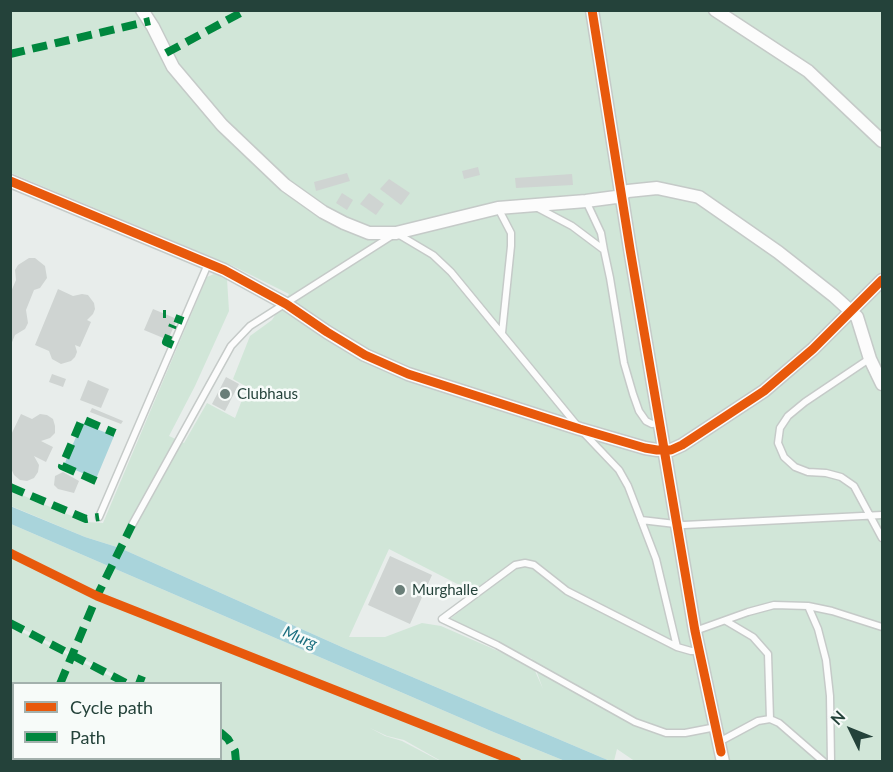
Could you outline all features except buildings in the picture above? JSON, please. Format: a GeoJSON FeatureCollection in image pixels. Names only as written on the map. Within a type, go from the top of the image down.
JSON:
{"type":"FeatureCollection","features":[{"type":"Feature","properties":{"kind":"street"},"geometry":{"type":"LineString","coordinates":[[142,10],[173,67],[222,125],[285,185],[323,212],[344,223],[369,232],[396,233],[498,208],[586,201],[616,197],[628,191],[657,188],[699,197],[778,252],[857,317],[870,359],[882,384]]}},
{"type":"Feature","properties":{"kind":"street"},"geometry":{"type":"LineString","coordinates":[[592,10],[695,631],[723,762]]}},
{"type":"Feature","properties":{"kind":"street"},"geometry":{"type":"LineString","coordinates":[[715,10],[808,71],[882,141]]}},
{"type":"Feature","properties":{"kind":"street"},"geometry":{"type":"LineString","coordinates":[[10,181],[208,262],[241,278],[365,355],[408,374],[645,448],[670,450],[691,441],[764,392],[852,312],[882,280]]}},
{"type":"Feature","properties":{"kind":"lane"},"geometry":{"type":"LineString","coordinates":[[586,201],[601,233],[624,363],[633,394],[639,411],[646,421],[652,424],[659,423]]}},
{"type":"Feature","properties":{"kind":"lane"},"geometry":{"type":"LineString","coordinates":[[533,205],[572,226],[604,250]]}},
{"type":"Feature","properties":{"kind":"lane"},"geometry":{"type":"LineString","coordinates":[[498,208],[511,233],[502,333]]}},
{"type":"Feature","properties":{"kind":"lane"},"geometry":{"type":"LineString","coordinates":[[132,525],[231,346],[250,326],[396,233],[433,255],[451,272],[580,429],[619,470],[628,486],[661,577],[676,647]]}},
{"type":"Feature","properties":{"kind":"lane"},"geometry":{"type":"LineString","coordinates":[[99,517],[208,262]]}},
{"type":"Feature","properties":{"kind":"lane"},"geometry":{"type":"LineString","coordinates":[[870,359],[788,416],[780,428],[778,443],[784,457],[795,467],[808,472],[841,477],[854,486],[882,538]]}},
{"type":"Feature","properties":{"kind":"lane"},"geometry":{"type":"LineString","coordinates":[[640,520],[677,525],[882,515]]}},
{"type":"Feature","properties":{"kind":"lane"},"geometry":{"type":"LineString","coordinates":[[699,651],[693,652],[676,647],[567,591],[534,565],[525,562],[507,571],[442,619],[497,645],[636,722],[666,733],[686,733],[716,728]]}},
{"type":"Feature","properties":{"kind":"lane"},"geometry":{"type":"LineString","coordinates":[[695,631],[748,612],[774,606],[808,606],[832,610],[882,627]]}},
{"type":"Feature","properties":{"kind":"lane"},"geometry":{"type":"LineString","coordinates":[[808,606],[818,628],[826,660],[830,696],[831,762]]}},
{"type":"Feature","properties":{"kind":"lane"},"geometry":{"type":"LineString","coordinates":[[726,621],[753,637],[768,654],[770,719]]}},
{"type":"Feature","properties":{"kind":"lane"},"geometry":{"type":"LineString","coordinates":[[719,742],[758,722],[770,719],[779,723],[824,762]]}},
{"type":"Feature","properties":{"kind":"green space"},"geometry":{"type":"Polygon","coordinates":[[[11,11],[882,11],[882,761],[636,762],[617,749],[614,761],[610,761],[344,648],[120,548],[85,537],[11,506],[10,490],[86,522],[103,523],[207,277],[214,274],[227,279],[229,311],[195,386],[169,436],[184,443],[207,403],[235,418],[247,387],[233,379],[250,336],[272,320],[289,294],[233,266],[11,173],[11,11]],[[389,549],[349,637],[385,637],[422,623],[441,626],[505,654],[535,671],[543,689],[532,659],[450,619],[494,584],[487,580],[473,592],[389,549]]]}},
{"type":"Feature","properties":{"kind":"green space"},"geometry":{"type":"Polygon","coordinates":[[[11,524],[565,761],[441,761],[404,740],[387,736],[370,728],[385,736],[402,741],[440,761],[11,761],[10,626],[122,682],[12,682],[12,760],[222,760],[222,682],[129,682],[11,623],[11,524]]]}},
{"type":"Feature","properties":{"kind":"water"},"geometry":{"type":"Polygon","coordinates":[[[82,423],[114,436],[96,479],[64,465],[82,423]]]}},
{"type":"Feature","properties":{"kind":"water","name":"Murg"},"geometry":{"type":"Polygon","coordinates":[[[10,506],[85,537],[120,548],[344,648],[610,761],[565,761],[491,731],[11,524],[10,506]]]}},
{"type":"Feature","properties":{"kind":"marked path"},"geometry":{"type":"LineString","coordinates":[[166,53],[246,10]]}},
{"type":"Feature","properties":{"kind":"marked path"},"geometry":{"type":"LineString","coordinates":[[10,54],[150,21]]}},
{"type":"Feature","properties":{"kind":"marked path"},"geometry":{"type":"LineString","coordinates":[[175,318],[183,321]]}},
{"type":"Feature","properties":{"kind":"marked path"},"geometry":{"type":"LineString","coordinates":[[173,325],[166,342],[173,345]]}},
{"type":"Feature","properties":{"kind":"marked path"},"geometry":{"type":"LineString","coordinates":[[96,481],[62,466],[82,419],[115,433]]}},
{"type":"Feature","properties":{"kind":"marked path"},"geometry":{"type":"LineString","coordinates":[[10,487],[86,519],[99,517]]}},
{"type":"Feature","properties":{"kind":"marked path"},"geometry":{"type":"LineString","coordinates":[[61,682],[97,596],[132,525]]}},
{"type":"Feature","properties":{"kind":"marked path"},"geometry":{"type":"LineString","coordinates":[[10,623],[124,682]]}},
{"type":"Feature","properties":{"kind":"marked path"},"geometry":{"type":"LineString","coordinates":[[140,682],[142,676]]}},
{"type":"Feature","properties":{"kind":"marked path"},"geometry":{"type":"LineString","coordinates":[[222,734],[235,751],[236,762]]}},
{"type":"Feature","properties":{"kind":"cycle path"},"geometry":{"type":"LineString","coordinates":[[592,10],[695,631],[721,752]]}},
{"type":"Feature","properties":{"kind":"cycle path"},"geometry":{"type":"LineString","coordinates":[[10,181],[224,270],[286,304],[365,355],[408,374],[580,429],[657,450],[671,450],[682,445],[764,391],[813,349],[882,280]]}},
{"type":"Feature","properties":{"kind":"cycle path"},"geometry":{"type":"LineString","coordinates":[[10,553],[97,596],[517,762]]}},
{"type":"Feature","properties":{"kind":"place","name":"Clubhaus"},"geometry":{"type":"Point","coordinates":[225,394]}},
{"type":"Feature","properties":{"kind":"place","name":"Murghalle"},"geometry":{"type":"Point","coordinates":[400,590]}}]}
